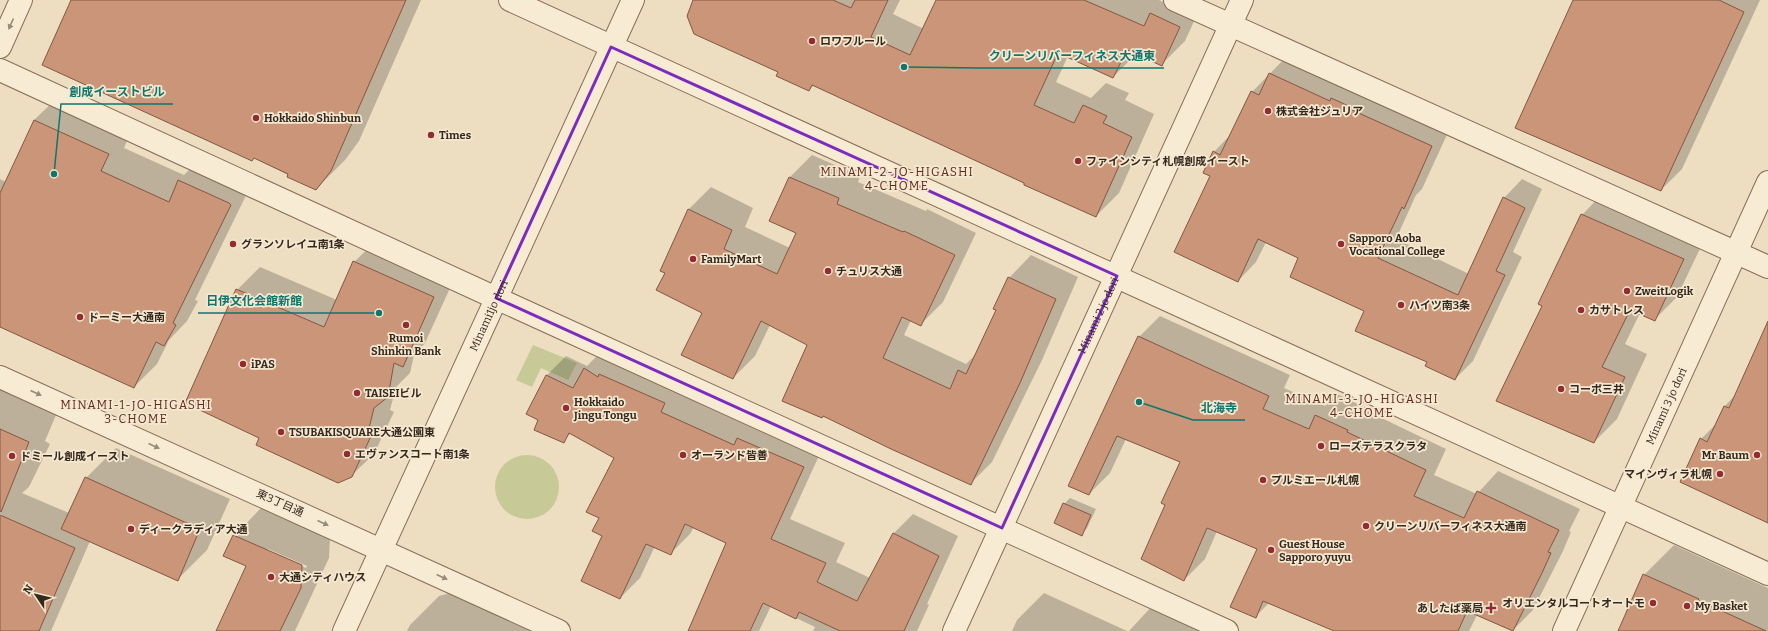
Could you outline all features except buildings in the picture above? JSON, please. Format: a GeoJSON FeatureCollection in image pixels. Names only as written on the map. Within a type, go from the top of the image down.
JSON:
{"type":"FeatureCollection","features":[{"type":"Feature","properties":{"kind":"street"},"geometry":{"type":"LineString","coordinates":[[0,47],[21,0]]}},
{"type":"Feature","properties":{"kind":"street"},"geometry":{"type":"LineString","coordinates":[[510,0],[1768,574]]}},
{"type":"Feature","properties":{"kind":"street","name":"Minami1jo dori"},"geometry":{"type":"LineString","coordinates":[[344,631],[633,0]]}},
{"type":"Feature","properties":{"kind":"street"},"geometry":{"type":"LineString","coordinates":[[1175,0],[1768,268]]}},
{"type":"Feature","properties":{"kind":"street","name":"Minami 2 jo dori"},"geometry":{"type":"LineString","coordinates":[[954,631],[1242,0]]}},
{"type":"Feature","properties":{"kind":"street"},"geometry":{"type":"LineString","coordinates":[[0,70],[1227,631]]}},
{"type":"Feature","properties":{"kind":"street","name":"Minami 3 jo dori"},"geometry":{"type":"LineString","coordinates":[[1564,631],[1622,507],[1768,182]]}},
{"type":"Feature","properties":{"kind":"street","name":"東3丁目通"},"geometry":{"type":"LineString","coordinates":[[0,377],[559,631]]}},
{"type":"Feature","properties":{"kind":"highlighted area"},"geometry":{"type":"Polygon","coordinates":[[[611,47],[1117,276],[1002,528],[496,298],[611,47]]]}},
{"type":"Feature","properties":{"kind":"green space"},"geometry":{"type":"Polygon","coordinates":[[[533,345],[577,363],[568,380],[541,368],[532,387],[516,380],[533,345]]]}},
{"type":"Feature","properties":{"kind":"green space"},"geometry":{"type":"Polygon","coordinates":[[[527,455],[545,461],[553,469],[559,487],[553,505],[545,513],[527,519],[509,513],[501,505],[495,487],[501,469],[509,461],[527,455]]]}},
{"type":"Feature","properties":{"kind":"place","name":"ロワフルール"},"geometry":{"type":"Point","coordinates":[812,41]}},
{"type":"Feature","properties":{"kind":"place","name":"クリーンリバーフィネス大通東"},"geometry":{"type":"Point","coordinates":[904,67]}},
{"type":"Feature","properties":{"kind":"place","name":"株式会社ジュリア"},"geometry":{"type":"Point","coordinates":[1268,111]}},
{"type":"Feature","properties":{"kind":"place","name":"Hokkaido Shinbun"},"geometry":{"type":"Point","coordinates":[256,118]}},
{"type":"Feature","properties":{"kind":"place","name":"Times"},"geometry":{"type":"Point","coordinates":[431,135]}},
{"type":"Feature","properties":{"kind":"place","name":"ファインシティ札幌創成イースト"},"geometry":{"type":"Point","coordinates":[1078,161]}},
{"type":"Feature","properties":{"kind":"place","name":"創成イーストビル"},"geometry":{"type":"Point","coordinates":[54,174]}},
{"type":"Feature","properties":{"kind":"place","name":"グランソレイユ南1条"},"geometry":{"type":"Point","coordinates":[233,244]}},
{"type":"Feature","properties":{"kind":"place","name":"Sapporo Aoba Vocational College"},"geometry":{"type":"Point","coordinates":[1341,244]}},
{"type":"Feature","properties":{"kind":"place","name":"FamilyMart"},"geometry":{"type":"Point","coordinates":[693,259]}},
{"type":"Feature","properties":{"kind":"place","name":"チュリス大通"},"geometry":{"type":"Point","coordinates":[828,271]}},
{"type":"Feature","properties":{"kind":"place","name":"ZweitLogik"},"geometry":{"type":"Point","coordinates":[1627,291]}},
{"type":"Feature","properties":{"kind":"place","name":"ハイツ南3条"},"geometry":{"type":"Point","coordinates":[1401,305]}},
{"type":"Feature","properties":{"kind":"place","name":"カサトレス"},"geometry":{"type":"Point","coordinates":[1581,310]}},
{"type":"Feature","properties":{"kind":"place","name":"日伊文化会館新館"},"geometry":{"type":"Point","coordinates":[379,313]}},
{"type":"Feature","properties":{"kind":"place","name":"ドーミー大通南"},"geometry":{"type":"Point","coordinates":[80,317]}},
{"type":"Feature","properties":{"kind":"place","name":"Rumoi Shinkin Bank"},"geometry":{"type":"Point","coordinates":[406,325]}},
{"type":"Feature","properties":{"kind":"place","name":"iPAS"},"geometry":{"type":"Point","coordinates":[243,364]}},
{"type":"Feature","properties":{"kind":"place","name":"コーポ三井"},"geometry":{"type":"Point","coordinates":[1561,389]}},
{"type":"Feature","properties":{"kind":"place","name":"TAISEIビル"},"geometry":{"type":"Point","coordinates":[357,393]}},
{"type":"Feature","properties":{"kind":"place","name":"北海寺"},"geometry":{"type":"Point","coordinates":[1139,402]}},
{"type":"Feature","properties":{"kind":"place","name":"Hokkaido Jingu Tongu"},"geometry":{"type":"Point","coordinates":[566,408]}},
{"type":"Feature","properties":{"kind":"place","name":"TSUBAKISQUARE大通公園東"},"geometry":{"type":"Point","coordinates":[281,432]}},
{"type":"Feature","properties":{"kind":"place","name":"ローズテラスクラタ"},"geometry":{"type":"Point","coordinates":[1321,446]}},
{"type":"Feature","properties":{"kind":"place","name":"エヴァンスコート南1条"},"geometry":{"type":"Point","coordinates":[347,454]}},
{"type":"Feature","properties":{"kind":"place","name":"オーランド皆善"},"geometry":{"type":"Point","coordinates":[683,455]}},
{"type":"Feature","properties":{"kind":"place","name":"Mr Baum"},"geometry":{"type":"Point","coordinates":[1757,455]}},
{"type":"Feature","properties":{"kind":"place","name":"ドミール創成イースト"},"geometry":{"type":"Point","coordinates":[12,456]}},
{"type":"Feature","properties":{"kind":"place","name":"マインヴィラ札幌"},"geometry":{"type":"Point","coordinates":[1720,474]}},
{"type":"Feature","properties":{"kind":"place","name":"プルミエール札幌"},"geometry":{"type":"Point","coordinates":[1263,480]}},
{"type":"Feature","properties":{"kind":"place","name":"クリーンリバーフィネス大通南"},"geometry":{"type":"Point","coordinates":[1366,526]}},
{"type":"Feature","properties":{"kind":"place","name":"ディークラディア大通"},"geometry":{"type":"Point","coordinates":[131,529]}},
{"type":"Feature","properties":{"kind":"place","name":"Guest House Sapporo yuyu"},"geometry":{"type":"Point","coordinates":[1271,550]}},
{"type":"Feature","properties":{"kind":"place","name":"大通シティハウス"},"geometry":{"type":"Point","coordinates":[271,577]}},
{"type":"Feature","properties":{"kind":"place","name":"オリエンタルコートオートモ"},"geometry":{"type":"Point","coordinates":[1653,603]}},
{"type":"Feature","properties":{"kind":"place","name":"My Basket"},"geometry":{"type":"Point","coordinates":[1687,606]}},
{"type":"Feature","properties":{"kind":"place","name":"あしたば薬局"},"geometry":{"type":"Point","coordinates":[1491,608]}},
{"type":"Feature","properties":{"kind":"district","name":"MINAMI-2-JO-HIGASHI 4-CHOME"},"geometry":{"type":"Point","coordinates":[897,179]}},
{"type":"Feature","properties":{"kind":"district","name":"MINAMI-3-JO-HIGASHI 4-CHOME"},"geometry":{"type":"Point","coordinates":[1362,406]}},
{"type":"Feature","properties":{"kind":"district","name":"MINAMI-1-JO-HIGASHI 3-CHOME"},"geometry":{"type":"Point","coordinates":[136,412]}}]}
